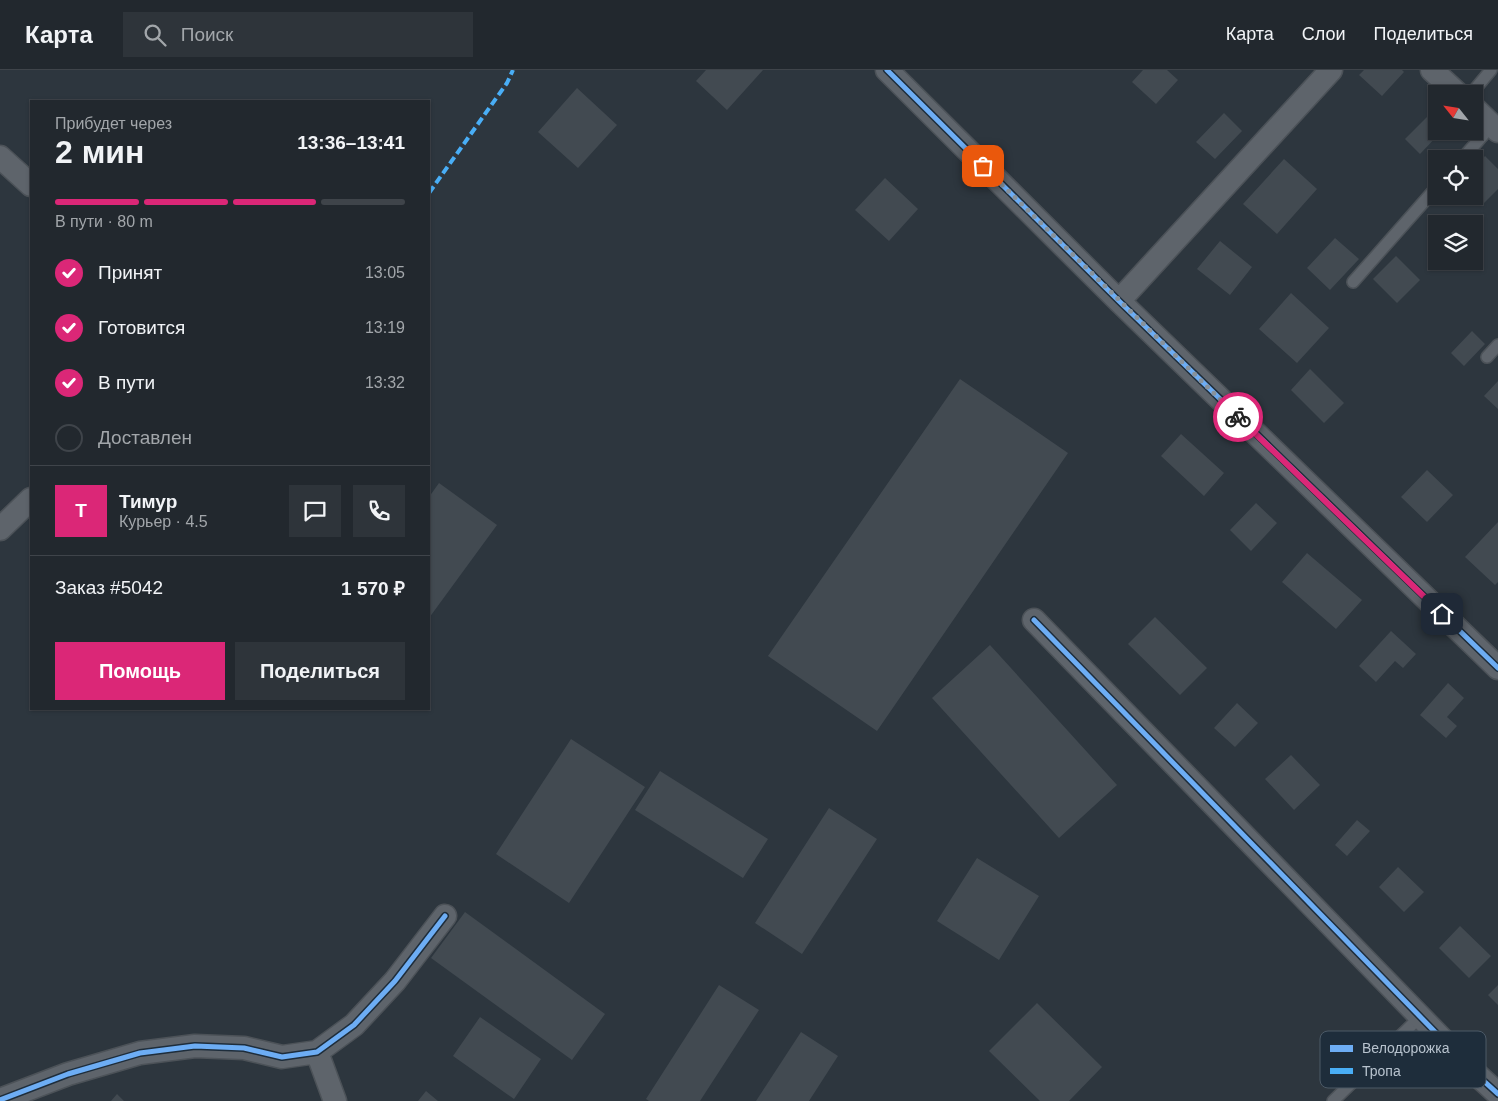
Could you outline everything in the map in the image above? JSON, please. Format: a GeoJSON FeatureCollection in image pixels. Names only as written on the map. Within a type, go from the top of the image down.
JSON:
{"type":"FeatureCollection","features":[{"type":"Feature","properties":{"kind":"street"},"geometry":{"type":"LineString","coordinates":[[887,70],[1119,301],[1498,668]]}},
{"type":"Feature","properties":{"kind":"street"},"geometry":{"type":"LineString","coordinates":[[1119,301],[1331,70]]}},
{"type":"Feature","properties":{"kind":"street"},"geometry":{"type":"LineString","coordinates":[[1432,70],[1448,85]]}},
{"type":"Feature","properties":{"kind":"street"},"geometry":{"type":"LineString","coordinates":[[1483,117],[1495,128]]}},
{"type":"Feature","properties":{"kind":"street"},"geometry":{"type":"LineString","coordinates":[[0,157],[30,184]]}},
{"type":"Feature","properties":{"kind":"street"},"geometry":{"type":"LineString","coordinates":[[0,529],[30,500]]}},
{"type":"Feature","properties":{"kind":"street"},"geometry":{"type":"LineString","coordinates":[[1034,620],[1435,1031]]}},
{"type":"Feature","properties":{"kind":"street"},"geometry":{"type":"LineString","coordinates":[[0,1100],[68,1074],[140,1053],[195,1046],[244,1048],[282,1057],[317,1052],[354,1025],[395,981],[445,916]]}},
{"type":"Feature","properties":{"kind":"street"},"geometry":{"type":"LineString","coordinates":[[317,1052],[335,1101]]}},
{"type":"Feature","properties":{"kind":"street"},"geometry":{"type":"LineString","coordinates":[[1486,1083],[1498,1094]]}},
{"type":"Feature","properties":{"kind":"lane"},"geometry":{"type":"LineString","coordinates":[[1478,85],[1491,70]]}},
{"type":"Feature","properties":{"kind":"lane"},"geometry":{"type":"LineString","coordinates":[[1472,150],[1495,128]]}},
{"type":"Feature","properties":{"kind":"lane"},"geometry":{"type":"LineString","coordinates":[[1353,282],[1428,197]]}},
{"type":"Feature","properties":{"kind":"lane"},"geometry":{"type":"LineString","coordinates":[[1487,357],[1498,345]]}},
{"type":"Feature","properties":{"kind":"lane"},"geometry":{"type":"LineString","coordinates":[[1405,1031],[1420,1016]]}},
{"type":"Feature","properties":{"kind":"lane"},"geometry":{"type":"LineString","coordinates":[[1333,1101],[1346,1088]]}},
{"type":"Feature","properties":{"kind":"building"},"geometry":{"type":"Polygon","coordinates":[[[706,70],[763,70],[727,110],[696,81],[706,70]]]}},
{"type":"Feature","properties":{"kind":"building"},"geometry":{"type":"Polygon","coordinates":[[[1143,70],[1167,70],[1178,80],[1156,104],[1132,82],[1143,70]]]}},
{"type":"Feature","properties":{"kind":"building"},"geometry":{"type":"Polygon","coordinates":[[[1364,70],[1402,70],[1404,72],[1382,96],[1359,75],[1364,70]]]}},
{"type":"Feature","properties":{"kind":"building"},"geometry":{"type":"Polygon","coordinates":[[[577,88],[617,125],[578,168],[538,132],[577,88]]]}},
{"type":"Feature","properties":{"kind":"building"},"geometry":{"type":"Polygon","coordinates":[[[1224,113],[1242,131],[1215,159],[1196,142],[1224,113]]]}},
{"type":"Feature","properties":{"kind":"building"},"geometry":{"type":"Polygon","coordinates":[[[1428,116],[1428,140],[1433,140],[1420,154],[1405,139],[1428,116]]]}},
{"type":"Feature","properties":{"kind":"building"},"geometry":{"type":"Polygon","coordinates":[[[1485,156],[1498,169],[1498,189],[1484,203],[1483,202],[1483,158],[1485,156]]]}},
{"type":"Feature","properties":{"kind":"building"},"geometry":{"type":"Polygon","coordinates":[[[1284,159],[1317,189],[1277,234],[1243,204],[1284,159]]]}},
{"type":"Feature","properties":{"kind":"building"},"geometry":{"type":"Polygon","coordinates":[[[885,178],[918,209],[889,241],[855,210],[885,178]]]}},
{"type":"Feature","properties":{"kind":"building"},"geometry":{"type":"Polygon","coordinates":[[[1335,238],[1359,259],[1330,290],[1307,268],[1335,238]]]}},
{"type":"Feature","properties":{"kind":"building"},"geometry":{"type":"Polygon","coordinates":[[[1220,241],[1252,267],[1230,295],[1197,269],[1220,241]]]}},
{"type":"Feature","properties":{"kind":"building"},"geometry":{"type":"Polygon","coordinates":[[[1396,256],[1420,280],[1397,303],[1373,279],[1396,256]]]}},
{"type":"Feature","properties":{"kind":"building"},"geometry":{"type":"Polygon","coordinates":[[[1291,293],[1329,328],[1297,363],[1259,329],[1291,293]]]}},
{"type":"Feature","properties":{"kind":"building"},"geometry":{"type":"Polygon","coordinates":[[[1472,331],[1485,344],[1464,366],[1451,353],[1472,331]]]}},
{"type":"Feature","properties":{"kind":"building"},"geometry":{"type":"Polygon","coordinates":[[[1310,369],[1344,403],[1324,423],[1291,390],[1310,369]]]}},
{"type":"Feature","properties":{"kind":"building"},"geometry":{"type":"Polygon","coordinates":[[[960,379],[1068,453],[877,731],[768,656],[960,379]]]}},
{"type":"Feature","properties":{"kind":"building"},"geometry":{"type":"Polygon","coordinates":[[[1498,381],[1498,409],[1484,396],[1498,381]]]}},
{"type":"Feature","properties":{"kind":"building"},"geometry":{"type":"Polygon","coordinates":[[[1181,434],[1224,473],[1204,496],[1161,456],[1181,434]]]}},
{"type":"Feature","properties":{"kind":"building"},"geometry":{"type":"Polygon","coordinates":[[[1427,470],[1453,495],[1427,522],[1401,497],[1427,470]]]}},
{"type":"Feature","properties":{"kind":"building"},"geometry":{"type":"Polygon","coordinates":[[[439,483],[497,525],[430,617],[430,496],[439,483]]]}},
{"type":"Feature","properties":{"kind":"building"},"geometry":{"type":"Polygon","coordinates":[[[1256,503],[1277,523],[1251,551],[1230,530],[1256,503]]]}},
{"type":"Feature","properties":{"kind":"building"},"geometry":{"type":"Polygon","coordinates":[[[1498,522],[1498,582],[1495,585],[1465,557],[1498,522]]]}},
{"type":"Feature","properties":{"kind":"building"},"geometry":{"type":"Polygon","coordinates":[[[1307,553],[1362,600],[1336,629],[1282,582],[1307,553]]]}},
{"type":"Feature","properties":{"kind":"building"},"geometry":{"type":"Polygon","coordinates":[[[1155,617],[1207,668],[1180,695],[1128,644],[1155,617]]]}},
{"type":"Feature","properties":{"kind":"building"},"geometry":{"type":"Polygon","coordinates":[[[1391,631],[1416,654],[1403,668],[1395,661],[1376,682],[1359,666],[1391,631]]]}},
{"type":"Feature","properties":{"kind":"building"},"geometry":{"type":"Polygon","coordinates":[[[990,645],[1117,785],[1059,838],[932,698],[990,645]]]}},
{"type":"Feature","properties":{"kind":"building"},"geometry":{"type":"Polygon","coordinates":[[[1448,683],[1464,698],[1447,717],[1457,726],[1446,738],[1420,715],[1448,683]]]}},
{"type":"Feature","properties":{"kind":"building"},"geometry":{"type":"Polygon","coordinates":[[[1237,703],[1258,723],[1235,747],[1214,728],[1237,703]]]}},
{"type":"Feature","properties":{"kind":"building"},"geometry":{"type":"Polygon","coordinates":[[[571,739],[645,787],[569,903],[496,854],[571,739]]]}},
{"type":"Feature","properties":{"kind":"building"},"geometry":{"type":"Polygon","coordinates":[[[1291,755],[1320,785],[1294,810],[1265,779],[1291,755]]]}},
{"type":"Feature","properties":{"kind":"building"},"geometry":{"type":"Polygon","coordinates":[[[660,771],[768,839],[743,878],[635,810],[660,771]]]}},
{"type":"Feature","properties":{"kind":"building"},"geometry":{"type":"Polygon","coordinates":[[[829,808],[877,839],[802,954],[755,923],[829,808]]]}},
{"type":"Feature","properties":{"kind":"building"},"geometry":{"type":"Polygon","coordinates":[[[1357,820],[1370,831],[1347,856],[1335,845],[1357,820]]]}},
{"type":"Feature","properties":{"kind":"building"},"geometry":{"type":"Polygon","coordinates":[[[977,858],[1039,896],[999,960],[937,921],[977,858]]]}},
{"type":"Feature","properties":{"kind":"building"},"geometry":{"type":"Polygon","coordinates":[[[1398,867],[1424,892],[1404,912],[1379,887],[1398,867]]]}},
{"type":"Feature","properties":{"kind":"building"},"geometry":{"type":"Polygon","coordinates":[[[465,912],[605,1014],[572,1060],[431,958],[465,912]]]}},
{"type":"Feature","properties":{"kind":"building"},"geometry":{"type":"Polygon","coordinates":[[[1460,926],[1491,956],[1469,978],[1439,948],[1460,926]]]}},
{"type":"Feature","properties":{"kind":"building"},"geometry":{"type":"Polygon","coordinates":[[[719,985],[759,1010],[700,1101],[649,1101],[646,1099],[719,985]]]}},
{"type":"Feature","properties":{"kind":"building"},"geometry":{"type":"Polygon","coordinates":[[[1498,985],[1498,1005],[1488,995],[1498,985]]]}},
{"type":"Feature","properties":{"kind":"building"},"geometry":{"type":"Polygon","coordinates":[[[1037,1003],[1102,1067],[1069,1101],[1040,1101],[989,1051],[1037,1003]]]}},
{"type":"Feature","properties":{"kind":"building"},"geometry":{"type":"Polygon","coordinates":[[[480,1017],[541,1059],[514,1099],[453,1056],[480,1017]]]}},
{"type":"Feature","properties":{"kind":"building"},"geometry":{"type":"Polygon","coordinates":[[[801,1032],[838,1056],[809,1101],[756,1101],[801,1032]]]}},
{"type":"Feature","properties":{"kind":"building"},"geometry":{"type":"Polygon","coordinates":[[[426,1091],[438,1101],[418,1101],[426,1091]]]}},
{"type":"Feature","properties":{"kind":"building"},"geometry":{"type":"Polygon","coordinates":[[[117,1094],[124,1101],[111,1101],[117,1094]]]}},
{"type":"Feature","properties":{"kind":"marked path"},"geometry":{"type":"LineString","coordinates":[[430,192],[507,83],[513,70]]}},
{"type":"Feature","properties":{"kind":"cycle path"},"geometry":{"type":"LineString","coordinates":[[887,70],[1119,301],[1498,668]]}},
{"type":"Feature","properties":{"kind":"cycle path"},"geometry":{"type":"LineString","coordinates":[[1034,620],[1434,1031]]}},
{"type":"Feature","properties":{"kind":"cycle path"},"geometry":{"type":"LineString","coordinates":[[0,1100],[68,1074],[140,1053],[195,1046],[244,1048],[282,1057],[317,1052],[354,1025],[395,981],[445,916]]}},
{"type":"Feature","properties":{"kind":"cycle path"},"geometry":{"type":"LineString","coordinates":[[1486,1083],[1498,1094]]}},
{"type":"Feature","properties":{"kind":"way so far"},"geometry":{"type":"LineString","coordinates":[[983,166],[1238,417]]}},
{"type":"Feature","properties":{"kind":"route"},"geometry":{"type":"LineString","coordinates":[[1238,417],[1442,614]]}}]}
